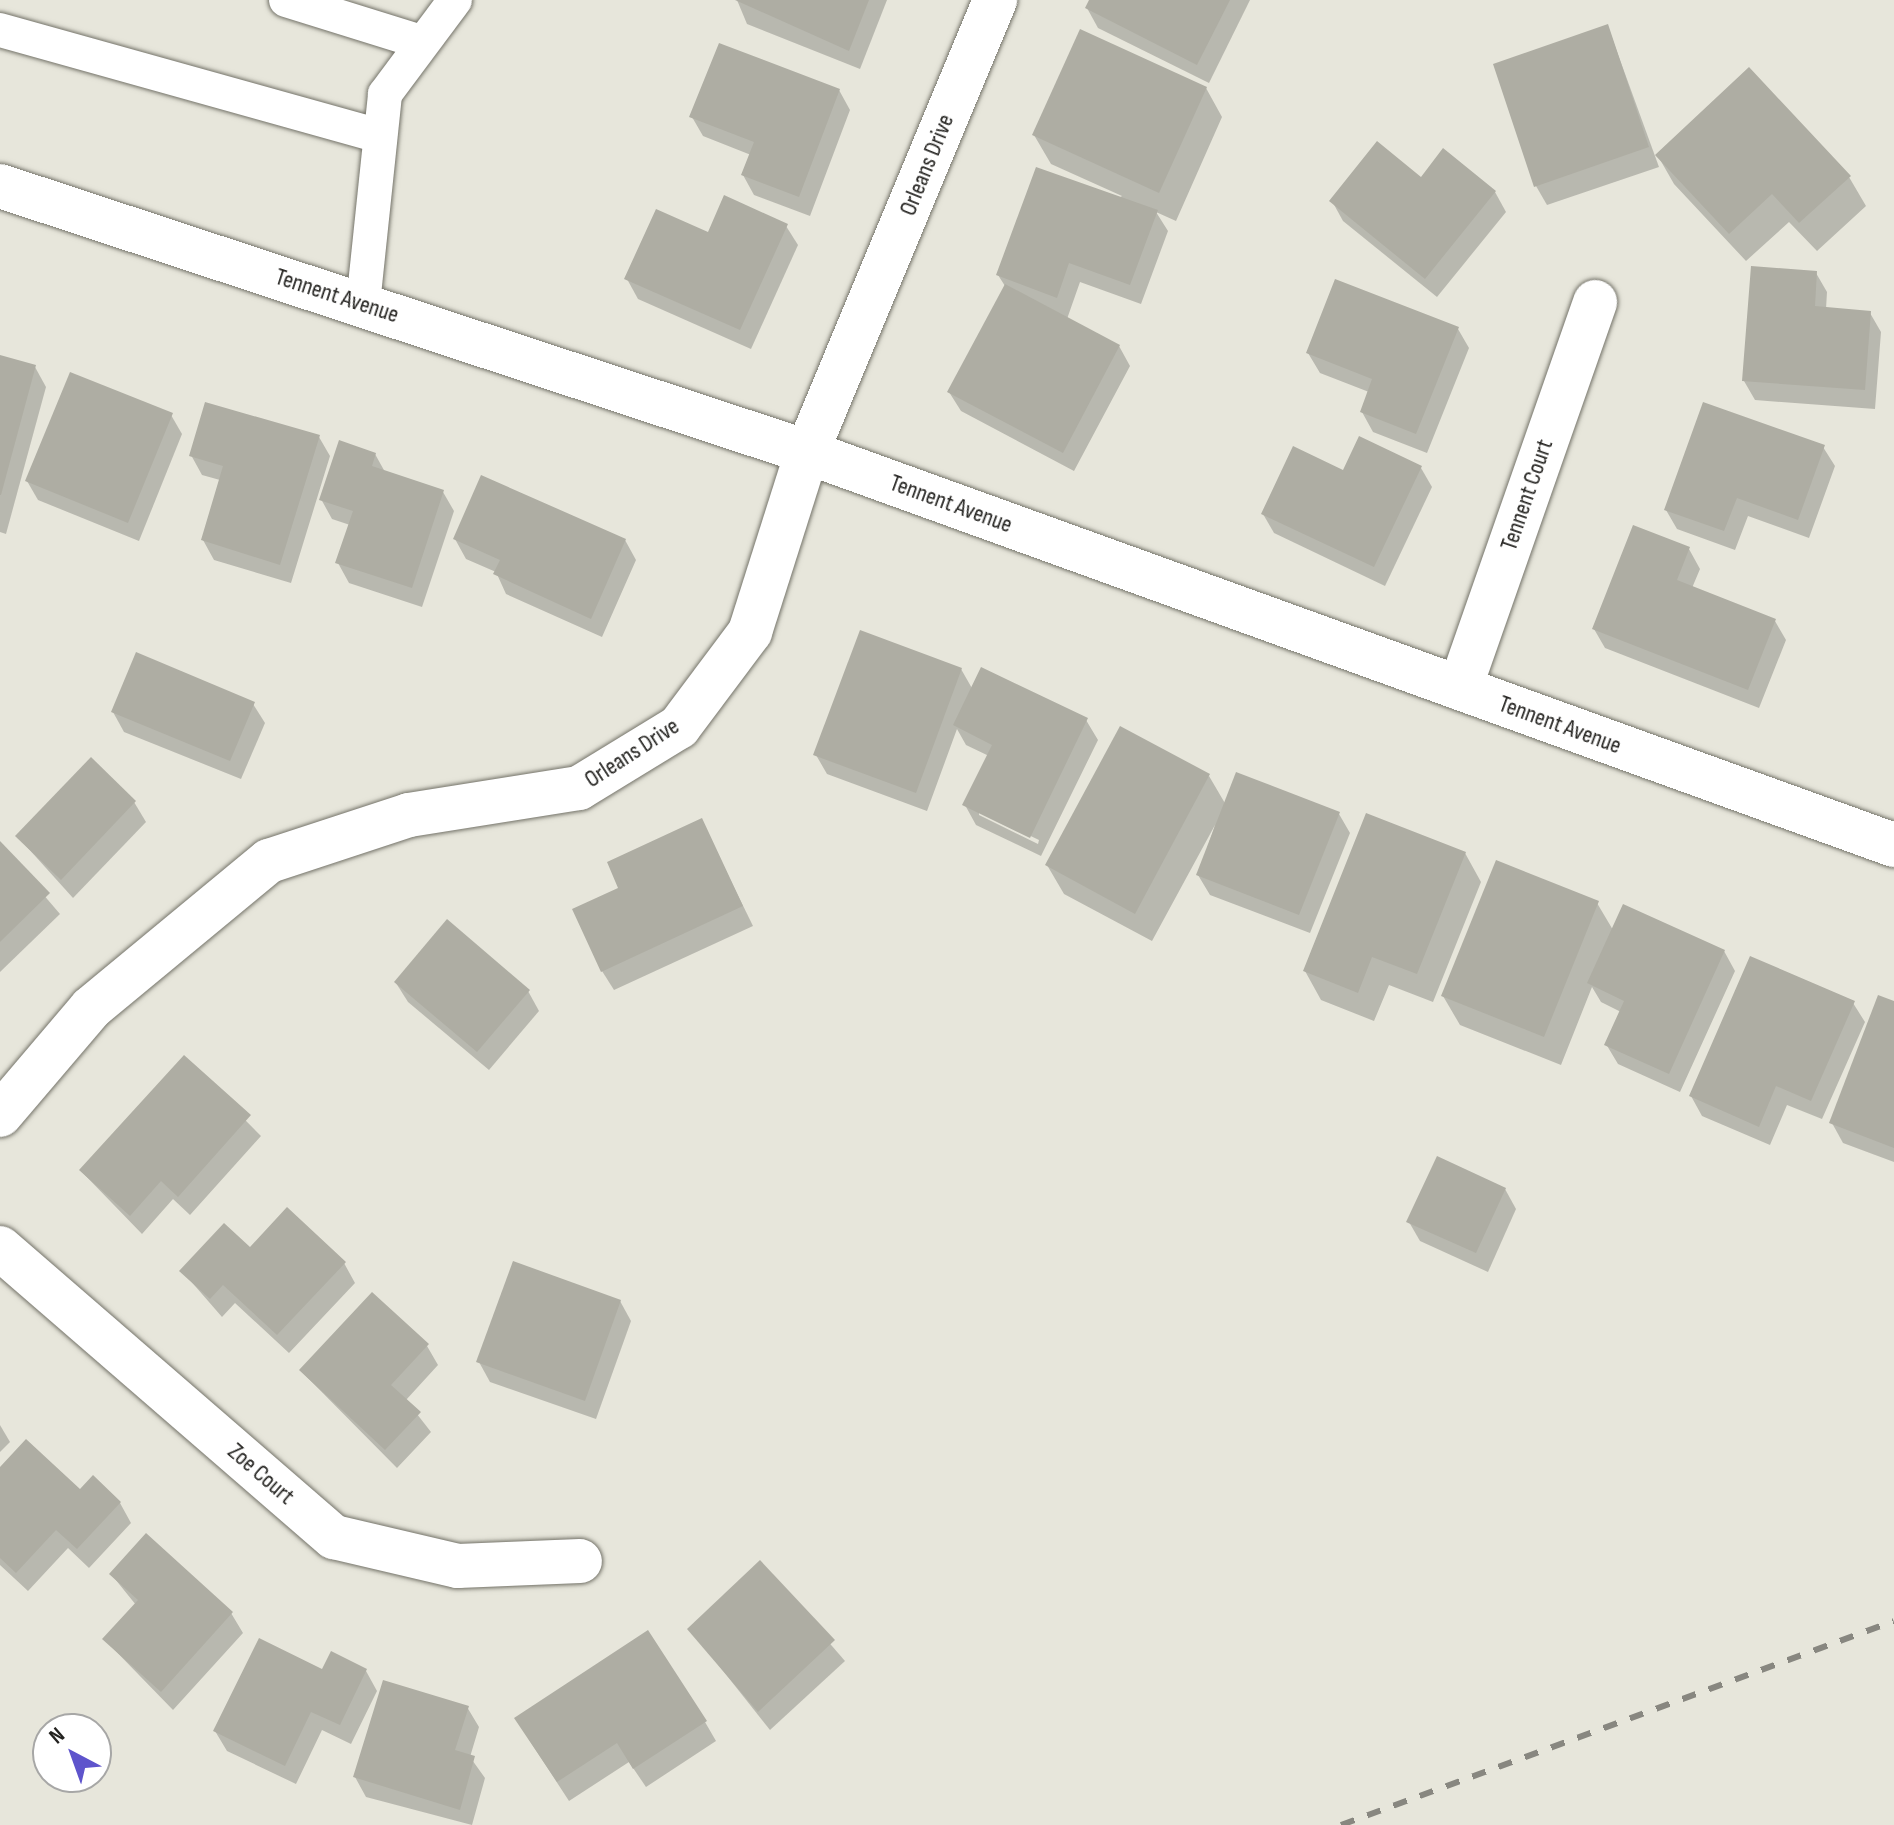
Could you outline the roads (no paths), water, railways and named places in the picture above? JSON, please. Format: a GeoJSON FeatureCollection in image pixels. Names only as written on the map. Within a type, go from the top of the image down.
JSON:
{"type":"FeatureCollection","features":[{"type":"Feature","properties":{"kind":"street","name":"Orleans Drive"},"geometry":{"type":"LineString","coordinates":[[0,1115],[91,1008],[269,861],[409,815],[579,788],[679,727],[750,632],[807,452],[995,0]]}},
{"type":"Feature","properties":{"kind":"street","name":"Tennent Avenue"},"geometry":{"type":"LineString","coordinates":[[0,186],[807,452],[1894,845]]}},
{"type":"Feature","properties":{"kind":"street","name":"Tennent Court"},"geometry":{"type":"LineString","coordinates":[[1460,688],[1595,302]]}},
{"type":"Feature","properties":{"kind":"street","name":"Zoe Court"},"geometry":{"type":"LineString","coordinates":[[0,1248],[334,1537],[458,1566],[580,1561]]}},
{"type":"Feature","properties":{"kind":"lane"},"geometry":{"type":"LineString","coordinates":[[286,0],[418,41]]}},
{"type":"Feature","properties":{"kind":"lane"},"geometry":{"type":"LineString","coordinates":[[363,304],[376,135],[385,94],[418,41],[455,0]]}},
{"type":"Feature","properties":{"kind":"lane"},"geometry":{"type":"LineString","coordinates":[[0,30],[376,135]]}},
{"type":"Feature","properties":{"kind":"railway"},"geometry":{"type":"LineString","coordinates":[[1341,1825],[1894,1621]]}}]}
